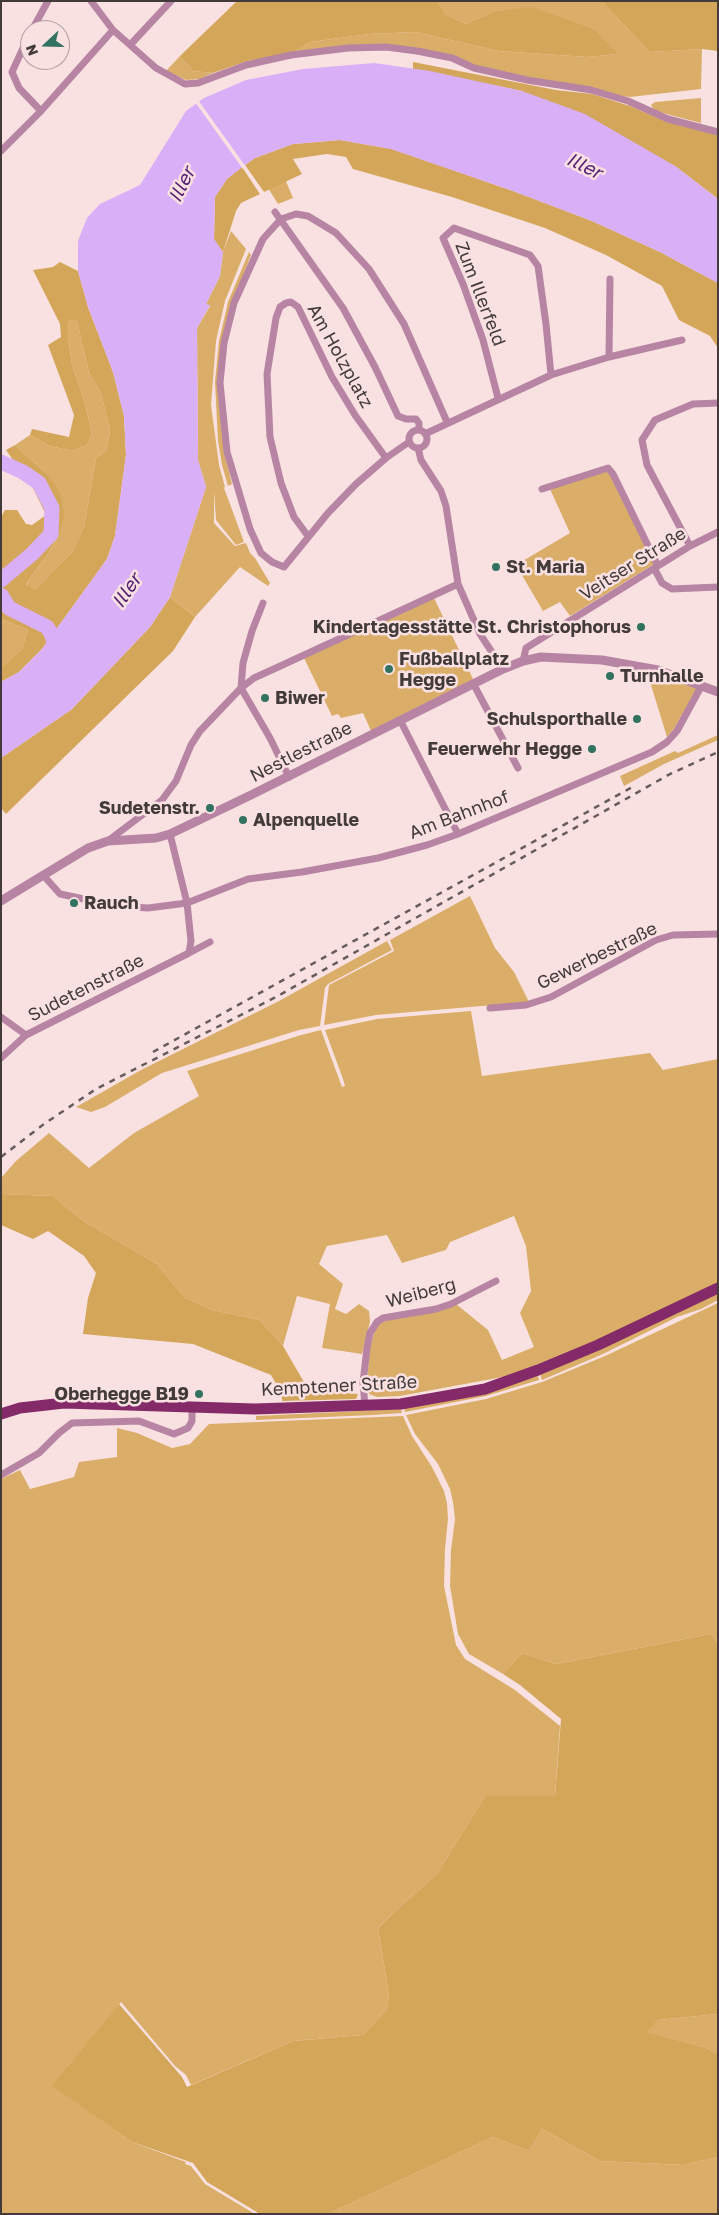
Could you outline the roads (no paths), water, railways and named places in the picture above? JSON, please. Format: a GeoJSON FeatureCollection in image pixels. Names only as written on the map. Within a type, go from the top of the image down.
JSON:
{"type":"FeatureCollection","features":[{"type":"Feature","properties":{"kind":"main road","name":"Kemptener Straße"},"geometry":{"type":"LineString","coordinates":[[1,1414],[20,1408],[64,1403],[255,1409],[402,1404],[493,1386],[538,1370],[598,1345],[718,1288]]}},
{"type":"Feature","properties":{"kind":"street"},"geometry":{"type":"LineString","coordinates":[[38,20],[48,1]]}},
{"type":"Feature","properties":{"kind":"street"},"geometry":{"type":"LineString","coordinates":[[91,1],[113,30],[156,68],[185,84],[198,83],[246,65],[291,55],[348,48],[386,47],[452,58],[474,68],[527,80],[591,90],[628,101],[668,119],[718,132]]}},
{"type":"Feature","properties":{"kind":"street"},"geometry":{"type":"LineString","coordinates":[[130,45],[171,1]]}},
{"type":"Feature","properties":{"kind":"street"},"geometry":{"type":"LineString","coordinates":[[1,151],[41,111],[113,30]]}},
{"type":"Feature","properties":{"kind":"street"},"geometry":{"type":"LineString","coordinates":[[20,55],[12,72],[19,88],[41,111]]}},
{"type":"Feature","properties":{"kind":"street"},"geometry":{"type":"LineString","coordinates":[[276,212],[343,308],[375,366],[398,416],[406,419],[416,419],[426,443],[418,448]]}},
{"type":"Feature","properties":{"kind":"street"},"geometry":{"type":"LineString","coordinates":[[447,422],[404,324],[369,269],[336,233],[308,216],[296,214],[281,219],[262,239],[234,303],[224,343],[220,383],[227,452],[250,529],[261,553],[272,562],[284,567],[308,536],[356,484],[386,458],[409,442],[411,433],[422,432],[447,422],[551,374],[610,357],[682,340]]}},
{"type":"Feature","properties":{"kind":"street","name":"Zum Illerfeld"},"geometry":{"type":"LineString","coordinates":[[498,398],[483,340],[463,284],[443,238],[454,228],[530,256],[538,266],[551,374]]}},
{"type":"Feature","properties":{"kind":"street"},"geometry":{"type":"LineString","coordinates":[[610,279],[610,357]]}},
{"type":"Feature","properties":{"kind":"street","name":"Am Holzplatz"},"geometry":{"type":"LineString","coordinates":[[308,536],[294,518],[281,483],[270,437],[267,374],[276,318],[280,308],[286,303],[291,302],[298,308],[332,377],[355,415],[386,458]]}},
{"type":"Feature","properties":{"kind":"street"},"geometry":{"type":"LineString","coordinates":[[690,546],[647,465],[642,440],[655,420],[693,404],[718,403]]}},
{"type":"Feature","properties":{"kind":"street"},"geometry":{"type":"LineString","coordinates":[[409,442],[412,446],[418,448]]}},
{"type":"Feature","properties":{"kind":"street"},"geometry":{"type":"LineString","coordinates":[[418,448],[421,460],[441,490],[446,506],[458,584],[480,634],[503,669]]}},
{"type":"Feature","properties":{"kind":"street"},"geometry":{"type":"LineString","coordinates":[[542,489],[608,468],[613,474],[662,583],[672,589],[718,587]]}},
{"type":"Feature","properties":{"kind":"street","name":"Veitser Straße"},"geometry":{"type":"LineString","coordinates":[[524,661],[526,648],[690,546],[718,532]]}},
{"type":"Feature","properties":{"kind":"street"},"geometry":{"type":"LineString","coordinates":[[108,842],[162,800],[176,781],[191,745],[200,731],[241,688],[254,678],[458,584]]}},
{"type":"Feature","properties":{"kind":"street"},"geometry":{"type":"LineString","coordinates":[[263,603],[243,663],[241,688],[270,738],[289,777]]}},
{"type":"Feature","properties":{"kind":"street","name":"Nestlestraße"},"geometry":{"type":"LineString","coordinates":[[1,901],[88,848],[108,842],[156,838],[170,834],[289,777],[503,669],[524,661],[541,657],[602,660],[658,670],[718,692]]}},
{"type":"Feature","properties":{"kind":"street"},"geometry":{"type":"LineString","coordinates":[[474,685],[518,768]]}},
{"type":"Feature","properties":{"kind":"street","name":"Am Bahnhof"},"geometry":{"type":"LineString","coordinates":[[43,875],[60,894],[117,906],[148,908],[187,904],[248,878],[302,872],[378,858],[427,846],[652,752],[677,731],[702,685]]}},
{"type":"Feature","properties":{"kind":"street"},"geometry":{"type":"LineString","coordinates":[[400,720],[458,834]]}},
{"type":"Feature","properties":{"kind":"street"},"geometry":{"type":"LineString","coordinates":[[170,834],[187,904],[191,941],[189,952]]}},
{"type":"Feature","properties":{"kind":"street","name":"Gewerbestraße"},"geometry":{"type":"LineString","coordinates":[[490,1008],[526,1005],[551,998],[656,940],[673,935],[718,934]]}},
{"type":"Feature","properties":{"kind":"street","name":"Sudetenstraße"},"geometry":{"type":"LineString","coordinates":[[1,1058],[26,1035],[210,942]]}},
{"type":"Feature","properties":{"kind":"street"},"geometry":{"type":"LineString","coordinates":[[1,1017],[26,1035]]}},
{"type":"Feature","properties":{"kind":"street","name":"Weiberg"},"geometry":{"type":"LineString","coordinates":[[365,1406],[363,1383],[367,1348],[370,1333],[377,1322],[383,1318],[443,1306],[496,1281]]}},
{"type":"Feature","properties":{"kind":"street"},"geometry":{"type":"LineString","coordinates":[[1,1475],[39,1453],[72,1423],[139,1421],[174,1434],[188,1428],[192,1421],[192,1408]]}},
{"type":"Feature","properties":{"kind":"water","name":"Iller"},"geometry":{"type":"Polygon","coordinates":[[[374,63],[430,71],[522,91],[585,114],[675,166],[718,199],[718,283],[660,252],[592,221],[513,191],[391,149],[340,140],[293,144],[255,158],[227,179],[215,197],[214,239],[223,252],[220,276],[206,304],[210,305],[197,328],[198,460],[206,487],[170,597],[150,627],[72,709],[1,758],[1,682],[19,672],[42,649],[107,559],[115,536],[126,455],[124,416],[113,372],[88,307],[78,271],[78,241],[87,218],[100,204],[140,185],[186,111],[204,98],[246,80],[303,69],[374,63]]]}},
{"type":"Feature","properties":{"kind":"waterway"},"geometry":{"type":"LineString","coordinates":[[1,462],[23,472],[39,483],[52,508],[51,534],[32,554],[1,580]]}},
{"type":"Feature","properties":{"kind":"waterway"},"geometry":{"type":"LineString","coordinates":[[1,595],[9,608],[47,627],[52,635],[56,653]]}},
{"type":"Feature","properties":{"kind":"railway"},"geometry":{"type":"LineString","coordinates":[[1,1157],[44,1124],[96,1089],[276,997],[670,774],[718,752]]}},
{"type":"Feature","properties":{"kind":"railway"},"geometry":{"type":"LineString","coordinates":[[153,1052],[636,785]]}},
{"type":"Feature","properties":{"kind":"place","name":"St. Maria"},"geometry":{"type":"Point","coordinates":[496,567]}},
{"type":"Feature","properties":{"kind":"place","name":"Kindertagesstätte St. Christophorus"},"geometry":{"type":"Point","coordinates":[641,627]}},
{"type":"Feature","properties":{"kind":"place","name":"Fußballplatz Hegge"},"geometry":{"type":"Point","coordinates":[389,669]}},
{"type":"Feature","properties":{"kind":"place","name":"Turnhalle"},"geometry":{"type":"Point","coordinates":[610,676]}},
{"type":"Feature","properties":{"kind":"place","name":"Biwer"},"geometry":{"type":"Point","coordinates":[265,698]}},
{"type":"Feature","properties":{"kind":"place","name":"Schulsporthalle"},"geometry":{"type":"Point","coordinates":[637,719]}},
{"type":"Feature","properties":{"kind":"place","name":"Feuerwehr Hegge"},"geometry":{"type":"Point","coordinates":[592,749]}},
{"type":"Feature","properties":{"kind":"place","name":"Sudetenstr."},"geometry":{"type":"Point","coordinates":[210,808]}},
{"type":"Feature","properties":{"kind":"place","name":"Alpenquelle"},"geometry":{"type":"Point","coordinates":[243,820]}},
{"type":"Feature","properties":{"kind":"place","name":"Rauch"},"geometry":{"type":"Point","coordinates":[74,903]}},
{"type":"Feature","properties":{"kind":"place","name":"Oberhegge B19"},"geometry":{"type":"Point","coordinates":[199,1394]}}]}
